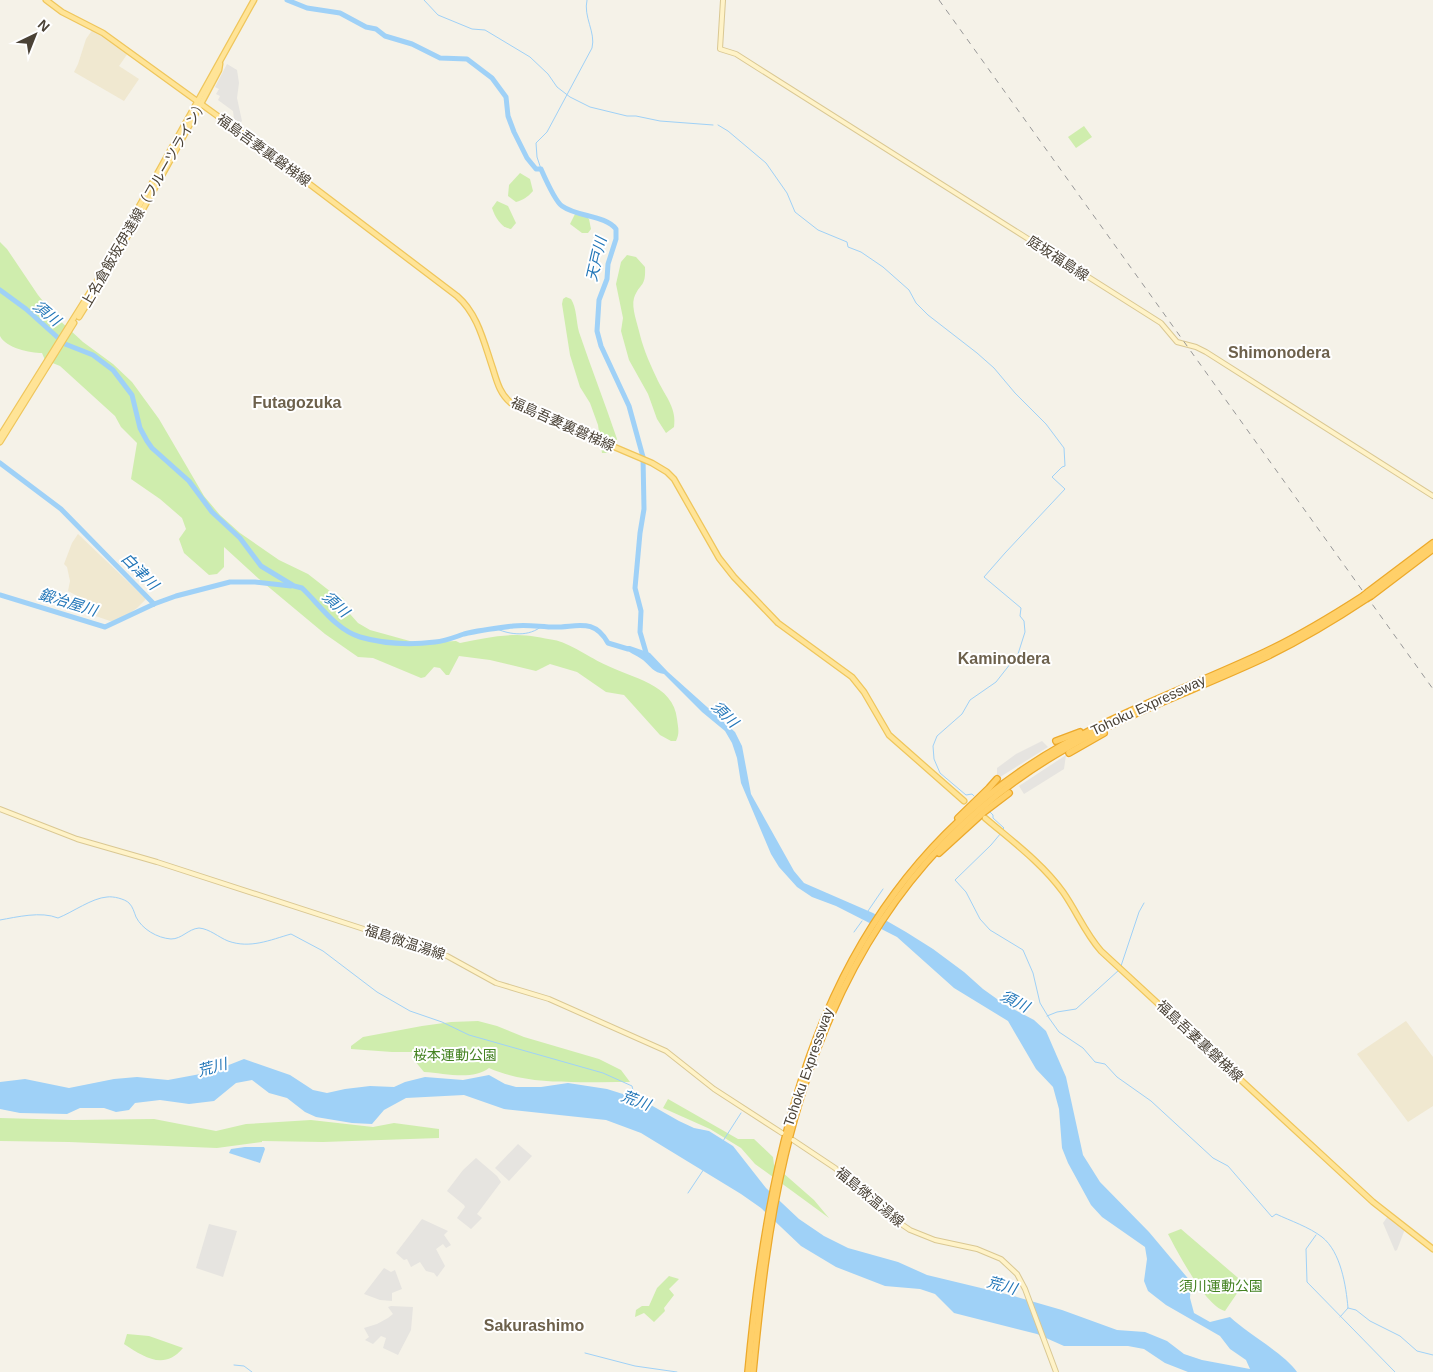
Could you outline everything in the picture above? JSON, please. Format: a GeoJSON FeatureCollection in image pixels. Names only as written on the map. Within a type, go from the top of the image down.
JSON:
{"type":"FeatureCollection","features":[{"type":"Feature","properties":{"kind":"highway","name":"Tohoku Expressway"},"geometry":{"type":"LineString","coordinates":[[768,1234],[783,1153],[797,1092],[819,1029],[837,988],[890,903],[958,823],[1015,776],[1071,741],[1142,706],[1265,652],[1320,622],[1367,596],[1433,543]]}},
{"type":"Feature","properties":{"kind":"highway","name":"Tohoku Expressway"},"geometry":{"type":"LineString","coordinates":[[913,874],[965,822],[1018,779],[1085,738],[1266,656],[1322,627],[1433,549]]}},
{"type":"Feature","properties":{"kind":"highway"},"geometry":{"type":"LineString","coordinates":[[1056,741],[1142,706]]}},
{"type":"Feature","properties":{"kind":"highway"},"geometry":{"type":"LineString","coordinates":[[1069,753],[1150,708]]}},
{"type":"Feature","properties":{"kind":"highway"},"geometry":{"type":"LineString","coordinates":[[913,874],[936,841],[996,779]]}},
{"type":"Feature","properties":{"kind":"highway"},"geometry":{"type":"LineString","coordinates":[[913,874],[984,812],[1010,793]]}},
{"type":"Feature","properties":{"kind":"highway"},"geometry":{"type":"LineString","coordinates":[[748,1372],[768,1234]]}},
{"type":"Feature","properties":{"kind":"highway"},"geometry":{"type":"LineString","coordinates":[[753,1372],[768,1234]]}},
{"type":"Feature","properties":{"kind":"main road","name":"福島吾妻裏磐梯線"},"geometry":{"type":"LineString","coordinates":[[46,0],[62,12],[103,32],[300,176],[464,301],[472,311],[478,325],[500,390],[511,403],[663,469],[672,477],[719,558],[734,577],[778,623],[852,677],[864,692],[888,735],[964,801]]}},
{"type":"Feature","properties":{"kind":"main road","name":"上名倉飯坂伊達線（フルーツライン）"},"geometry":{"type":"LineString","coordinates":[[0,436],[105,276],[199,103],[219,70],[220,63],[254,0]]}},
{"type":"Feature","properties":{"kind":"main road","name":"庭坂福島線"},"geometry":{"type":"LineString","coordinates":[[723,0],[720,49],[747,61],[1161,323],[1177,342],[1206,352],[1433,496]]}},
{"type":"Feature","properties":{"kind":"main road","name":"上名倉飯坂伊達線（フルーツライン）"},"geometry":{"type":"LineString","coordinates":[[0,442],[56,349]]}},
{"type":"Feature","properties":{"kind":"main road","name":"福島微温湯線"},"geometry":{"type":"LineString","coordinates":[[0,809],[77,840],[157,862],[447,956],[496,983],[548,999],[666,1051],[714,1089],[782,1133]]}},
{"type":"Feature","properties":{"kind":"main road","name":"福島吾妻裏磐梯線"},"geometry":{"type":"LineString","coordinates":[[985,818],[1048,875],[1063,892],[1088,936],[1101,950],[1358,1189],[1433,1249]]}},
{"type":"Feature","properties":{"kind":"main road","name":"福島微温湯線"},"geometry":{"type":"LineString","coordinates":[[793,1140],[835,1168],[882,1211],[910,1230],[935,1240],[990,1253],[1008,1264],[1025,1289],[1056,1372]]}},
{"type":"Feature","properties":{"kind":"shaded area"},"geometry":{"type":"Polygon","coordinates":[[[93,29],[128,53],[119,66],[139,79],[124,101],[74,72],[86,39],[93,29]]]}},
{"type":"Feature","properties":{"kind":"shaded area"},"geometry":{"type":"Polygon","coordinates":[[[227,64],[237,70],[239,83],[237,98],[242,121],[240,123],[234,119],[233,111],[218,100],[220,96],[216,94],[219,89],[215,87],[227,64]]]}},
{"type":"Feature","properties":{"kind":"shaded area"},"geometry":{"type":"Polygon","coordinates":[[[78,534],[146,599],[116,623],[75,609],[79,597],[68,591],[70,581],[67,567],[64,564],[72,543],[78,534]]]}},
{"type":"Feature","properties":{"kind":"shaded area"},"geometry":{"type":"Polygon","coordinates":[[[1042,741],[1048,747],[997,779],[997,768],[1016,754],[1042,741]]]}},
{"type":"Feature","properties":{"kind":"shaded area"},"geometry":{"type":"Polygon","coordinates":[[[1066,755],[1064,769],[1024,794],[1019,786],[1066,755]]]}},
{"type":"Feature","properties":{"kind":"shaded area"},"geometry":{"type":"Polygon","coordinates":[[[1406,1021],[1433,1057],[1433,1106],[1408,1122],[1357,1054],[1406,1021]]]}},
{"type":"Feature","properties":{"kind":"shaded area"},"geometry":{"type":"Polygon","coordinates":[[[518,1144],[532,1156],[509,1181],[495,1168],[518,1144]]]}},
{"type":"Feature","properties":{"kind":"shaded area"},"geometry":{"type":"Polygon","coordinates":[[[476,1158],[497,1176],[501,1182],[477,1214],[482,1218],[471,1229],[457,1218],[465,1207],[464,1205],[447,1191],[463,1170],[476,1158]]]}},
{"type":"Feature","properties":{"kind":"shaded area"},"geometry":{"type":"Polygon","coordinates":[[[1388,1216],[1405,1229],[1395,1251],[1383,1223],[1388,1216]]]}},
{"type":"Feature","properties":{"kind":"shaded area"},"geometry":{"type":"Polygon","coordinates":[[[422,1219],[448,1231],[444,1235],[451,1245],[446,1248],[443,1244],[436,1249],[445,1266],[437,1277],[434,1273],[426,1271],[420,1262],[411,1267],[407,1259],[404,1260],[396,1253],[422,1219]]]}},
{"type":"Feature","properties":{"kind":"shaded area"},"geometry":{"type":"Polygon","coordinates":[[[209,1224],[237,1231],[223,1277],[196,1268],[209,1224]]]}},
{"type":"Feature","properties":{"kind":"shaded area"},"geometry":{"type":"Polygon","coordinates":[[[384,1268],[391,1272],[395,1270],[402,1289],[392,1293],[392,1301],[380,1300],[364,1294],[384,1268]]]}},
{"type":"Feature","properties":{"kind":"shaded area"},"geometry":{"type":"Polygon","coordinates":[[[388,1307],[413,1307],[411,1330],[398,1355],[383,1348],[386,1338],[381,1336],[373,1344],[365,1340],[369,1337],[364,1328],[377,1324],[393,1314],[388,1307]]]}},
{"type":"Feature","properties":{"kind":"green space"},"geometry":{"type":"Polygon","coordinates":[[[1084,126],[1092,137],[1076,148],[1068,137],[1084,126]]]}},
{"type":"Feature","properties":{"kind":"green space"},"geometry":{"type":"Polygon","coordinates":[[[520,173],[530,179],[533,191],[525,198],[516,202],[508,196],[509,185],[520,173]]]}},
{"type":"Feature","properties":{"kind":"green space"},"geometry":{"type":"Polygon","coordinates":[[[497,201],[508,206],[516,223],[511,229],[501,224],[495,215],[492,208],[497,201]]]}},
{"type":"Feature","properties":{"kind":"green space"},"geometry":{"type":"Polygon","coordinates":[[[576,212],[580,212],[589,219],[591,229],[588,233],[582,233],[570,224],[576,212]]]}},
{"type":"Feature","properties":{"kind":"green space"},"geometry":{"type":"Polygon","coordinates":[[[0,242],[56,317],[132,382],[159,419],[204,496],[220,515],[240,533],[279,560],[308,574],[331,592],[343,598],[350,614],[358,623],[370,630],[417,643],[456,641],[460,643],[496,636],[517,635],[560,641],[660,690],[674,707],[678,730],[676,741],[671,741],[660,735],[624,695],[606,692],[577,672],[550,664],[536,671],[490,660],[459,656],[449,675],[446,675],[440,668],[434,667],[425,677],[421,678],[373,658],[358,657],[325,634],[224,547],[224,567],[217,574],[209,575],[184,553],[179,539],[186,529],[182,518],[160,499],[131,479],[137,443],[121,427],[115,416],[60,366],[45,360],[42,353],[13,347],[7,344],[0,336],[0,242]]]}},
{"type":"Feature","properties":{"kind":"green space"},"geometry":{"type":"Polygon","coordinates":[[[627,255],[636,257],[645,267],[644,282],[636,293],[633,307],[646,353],[674,414],[674,427],[666,433],[657,419],[648,394],[629,360],[621,331],[623,318],[616,284],[621,262],[627,255]]]}},
{"type":"Feature","properties":{"kind":"green space"},"geometry":{"type":"Polygon","coordinates":[[[566,297],[571,299],[573,303],[579,332],[617,439],[615,445],[607,453],[602,453],[598,425],[590,403],[580,387],[570,355],[562,304],[563,299],[566,297]]]}},
{"type":"Feature","properties":{"kind":"green space","name":"桜本運動公園"},"geometry":{"type":"Polygon","coordinates":[[[478,1021],[599,1059],[621,1070],[630,1082],[540,1081],[506,1074],[489,1068],[475,1074],[449,1075],[424,1072],[414,1060],[414,1052],[351,1049],[351,1046],[363,1037],[422,1026],[478,1021]]]}},
{"type":"Feature","properties":{"kind":"green space"},"geometry":{"type":"Polygon","coordinates":[[[668,1099],[738,1139],[754,1139],[773,1157],[774,1165],[814,1200],[829,1218],[755,1164],[741,1148],[710,1129],[663,1108],[668,1099]]]}},
{"type":"Feature","properties":{"kind":"green space"},"geometry":{"type":"Polygon","coordinates":[[[0,1118],[73,1120],[154,1119],[216,1131],[246,1124],[311,1120],[373,1127],[394,1123],[439,1129],[439,1138],[323,1142],[262,1141],[217,1148],[0,1141],[0,1118]]]}},
{"type":"Feature","properties":{"kind":"green space","name":"須川運動公園"},"geometry":{"type":"Polygon","coordinates":[[[1181,1229],[1244,1283],[1225,1311],[1209,1300],[1185,1265],[1168,1234],[1181,1229]]]}},
{"type":"Feature","properties":{"kind":"green space"},"geometry":{"type":"Polygon","coordinates":[[[669,1276],[679,1279],[669,1289],[674,1295],[664,1308],[665,1311],[654,1322],[644,1313],[635,1317],[636,1310],[642,1306],[649,1306],[657,1288],[669,1276]]]}},
{"type":"Feature","properties":{"kind":"green space"},"geometry":{"type":"Polygon","coordinates":[[[127,1334],[149,1336],[183,1348],[169,1359],[154,1360],[124,1344],[127,1334]]]}},
{"type":"Feature","properties":{"kind":"water","name":"荒川"},"geometry":{"type":"Polygon","coordinates":[[[621,646],[630,646],[650,653],[668,672],[735,732],[742,746],[751,794],[794,871],[804,883],[873,913],[906,932],[933,949],[1004,1004],[1034,1020],[1046,1031],[1066,1077],[1083,1155],[1100,1182],[1149,1232],[1191,1282],[1190,1298],[1194,1313],[1210,1322],[1230,1317],[1284,1358],[1297,1372],[1188,1372],[1165,1363],[1144,1349],[1128,1346],[1064,1346],[1037,1334],[954,1313],[935,1294],[920,1289],[885,1286],[836,1267],[801,1246],[761,1208],[741,1194],[641,1133],[606,1120],[504,1109],[464,1095],[406,1098],[384,1110],[372,1124],[352,1123],[316,1117],[305,1112],[287,1098],[269,1093],[252,1080],[236,1083],[214,1101],[189,1104],[160,1100],[135,1103],[129,1110],[116,1112],[104,1108],[80,1108],[67,1114],[20,1113],[0,1109],[0,1082],[25,1079],[69,1088],[114,1079],[137,1077],[168,1080],[211,1072],[244,1059],[290,1075],[313,1090],[327,1093],[370,1086],[394,1087],[425,1077],[463,1080],[489,1075],[505,1084],[516,1087],[541,1087],[568,1083],[607,1089],[642,1100],[694,1128],[709,1131],[733,1146],[766,1188],[799,1219],[824,1236],[848,1248],[898,1262],[927,1275],[1062,1310],[1117,1330],[1145,1332],[1167,1341],[1184,1354],[1202,1360],[1250,1369],[1246,1360],[1230,1349],[1220,1336],[1166,1305],[1148,1291],[1144,1281],[1147,1259],[1145,1247],[1102,1217],[1091,1205],[1062,1148],[1059,1109],[1053,1087],[1036,1069],[1008,1021],[954,988],[897,937],[836,906],[812,897],[797,887],[779,867],[771,854],[741,783],[737,758],[732,743],[725,731],[702,712],[664,674],[655,671],[643,660],[621,646]]]}},
{"type":"Feature","properties":{"kind":"water"},"geometry":{"type":"Polygon","coordinates":[[[264,1147],[260,1163],[229,1153],[231,1149],[264,1147]]]}},
{"type":"Feature","properties":{"kind":"waterway","name":"天戸川"},"geometry":{"type":"LineString","coordinates":[[287,0],[307,8],[340,13],[366,27],[376,29],[385,36],[412,44],[440,58],[467,59],[492,78],[506,97],[508,116],[514,132],[527,158],[536,169],[541,169],[559,203],[568,210],[605,221],[616,229],[616,239],[608,264],[607,279],[599,300],[597,331],[601,346],[629,406],[643,457],[644,509],[635,588],[641,611],[640,632],[647,656]]}},
{"type":"Feature","properties":{"kind":"waterway"},"geometry":{"type":"LineString","coordinates":[[424,0],[438,15],[472,29],[485,30],[530,57],[548,74],[557,87],[570,97],[590,107],[627,116],[660,121],[713,125]]}},
{"type":"Feature","properties":{"kind":"waterway"},"geometry":{"type":"LineString","coordinates":[[541,169],[537,157],[536,143],[547,132],[592,48],[593,42],[586,6],[587,0]]}},
{"type":"Feature","properties":{"kind":"waterway"},"geometry":{"type":"LineString","coordinates":[[718,125],[728,131],[766,163],[787,193],[795,212],[818,230],[847,242],[848,247],[861,252],[883,267],[909,290],[916,303],[928,315],[994,368],[1015,393],[1046,424],[1064,448],[1065,466],[1052,477],[1065,489],[984,577],[1021,608],[1020,616],[1024,621],[1025,632],[1018,654],[996,682],[970,700],[962,714],[937,736],[933,746],[934,759],[940,773],[966,795],[972,794],[974,796]]}},
{"type":"Feature","properties":{"kind":"waterway","name":"須川"},"geometry":{"type":"LineString","coordinates":[[0,290],[26,309],[65,344],[93,355],[113,370],[132,395],[140,428],[152,448],[189,481],[212,512],[240,538],[261,566],[294,586],[302,588],[328,616],[351,634],[378,641],[416,643],[447,640],[464,634],[513,626],[555,627],[578,625],[591,627],[603,635],[608,643],[628,649]]}},
{"type":"Feature","properties":{"kind":"waterway","name":"白津川"},"geometry":{"type":"LineString","coordinates":[[0,463],[61,509],[154,604]]}},
{"type":"Feature","properties":{"kind":"waterway","name":"鍛冶屋川"},"geometry":{"type":"LineString","coordinates":[[0,595],[105,627],[176,596],[230,582],[255,582],[291,586]]}},
{"type":"Feature","properties":{"kind":"waterway"},"geometry":{"type":"LineString","coordinates":[[497,629],[508,633],[520,634],[537,630],[542,626]]}},
{"type":"Feature","properties":{"kind":"waterway"},"geometry":{"type":"LineString","coordinates":[[989,811],[1003,829]]}},
{"type":"Feature","properties":{"kind":"waterway"},"geometry":{"type":"LineString","coordinates":[[1001,833],[955,880],[966,892],[980,919],[990,930],[1023,950],[1033,973],[1040,1003],[1049,1018],[1059,1032],[1083,1048],[1095,1062],[1105,1064],[1117,1077],[1151,1101],[1213,1158],[1228,1166],[1272,1217],[1276,1214],[1300,1224],[1317,1233],[1328,1243],[1338,1260],[1346,1290],[1348,1308],[1340,1317]]}},
{"type":"Feature","properties":{"kind":"waterway"},"geometry":{"type":"LineString","coordinates":[[868,911],[883,889]]}},
{"type":"Feature","properties":{"kind":"waterway","name":"荒川"},"geometry":{"type":"LineString","coordinates":[[0,920],[37,915],[58,918],[95,900],[110,897],[119,898],[127,902],[132,906],[136,917],[142,925],[160,937],[175,939],[199,928],[210,931],[228,941],[252,944],[291,934],[323,951],[377,992],[410,1011],[442,1022],[469,1035],[603,1073],[632,1086],[635,1099]]}},
{"type":"Feature","properties":{"kind":"waterway"},"geometry":{"type":"LineString","coordinates":[[1121,966],[1139,912],[1144,903]]}},
{"type":"Feature","properties":{"kind":"waterway"},"geometry":{"type":"LineString","coordinates":[[854,932],[862,921]]}},
{"type":"Feature","properties":{"kind":"waterway"},"geometry":{"type":"LineString","coordinates":[[1047,1016],[1057,1012],[1076,1009],[1119,970]]}},
{"type":"Feature","properties":{"kind":"waterway"},"geometry":{"type":"LineString","coordinates":[[723,1141],[741,1113]]}},
{"type":"Feature","properties":{"kind":"waterway"},"geometry":{"type":"LineString","coordinates":[[688,1193],[704,1169]]}},
{"type":"Feature","properties":{"kind":"waterway"},"geometry":{"type":"LineString","coordinates":[[1316,1235],[1306,1249],[1307,1282],[1395,1372]]}},
{"type":"Feature","properties":{"kind":"waterway"},"geometry":{"type":"LineString","coordinates":[[1348,1308],[1356,1310],[1370,1321],[1400,1336],[1417,1351],[1433,1355]]}},
{"type":"Feature","properties":{"kind":"waterway"},"geometry":{"type":"LineString","coordinates":[[585,1353],[635,1366],[677,1372]]}},
{"type":"Feature","properties":{"kind":"waterway"},"geometry":{"type":"LineString","coordinates":[[234,1365],[244,1366],[252,1372]]}},
{"type":"Feature","properties":{"kind":"railway"},"geometry":{"type":"LineString","coordinates":[[939,0],[1433,689]]}},
{"type":"Feature","properties":{"kind":"district","name":"Shimonodera"},"geometry":{"type":"Point","coordinates":[1279,352]}},
{"type":"Feature","properties":{"kind":"district","name":"Futagozuka"},"geometry":{"type":"Point","coordinates":[297,402]}},
{"type":"Feature","properties":{"kind":"district","name":"Kaminodera"},"geometry":{"type":"Point","coordinates":[1004,658]}},
{"type":"Feature","properties":{"kind":"district","name":"Sakurashimo"},"geometry":{"type":"Point","coordinates":[534,1325]}}]}
